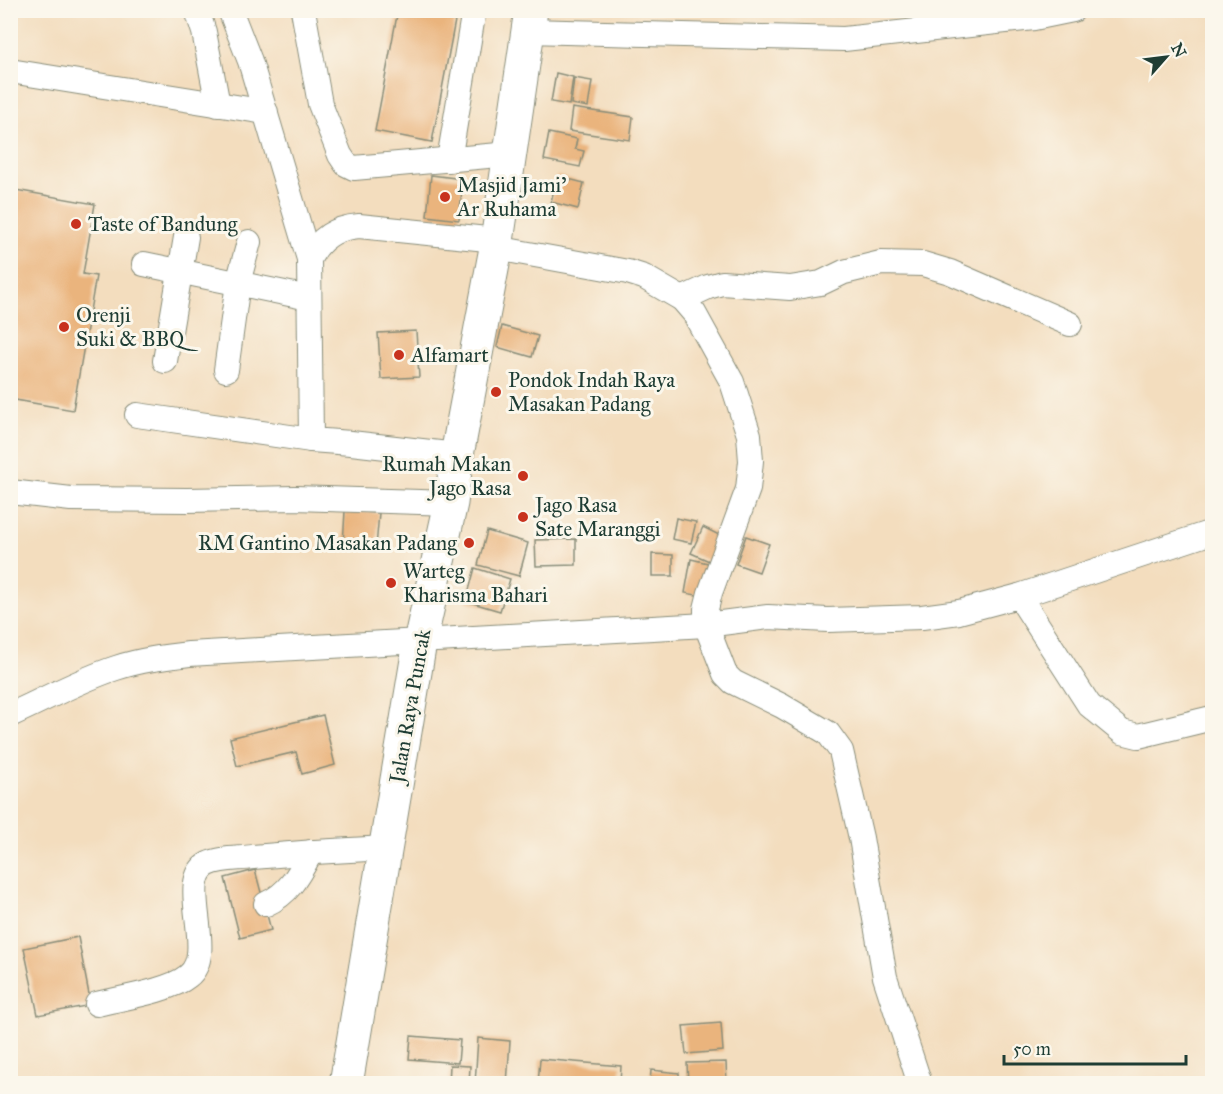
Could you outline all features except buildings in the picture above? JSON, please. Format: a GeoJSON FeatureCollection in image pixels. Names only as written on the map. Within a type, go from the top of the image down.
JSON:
{"type":"FeatureCollection","features":[{"type":"Feature","properties":{"kind":"highway","name":"Jalan Raya Puncak"},"geometry":{"type":"LineString","coordinates":[[346,1083],[420,642],[451,503],[457,455],[496,244],[529,21]]}},
{"type":"Feature","properties":{"kind":"street"},"geometry":{"type":"LineString","coordinates":[[197,10],[204,32],[218,105]]}},
{"type":"Feature","properties":{"kind":"street"},"geometry":{"type":"LineString","coordinates":[[230,10],[250,61],[309,259],[310,440]]}},
{"type":"Feature","properties":{"kind":"street"},"geometry":{"type":"LineString","coordinates":[[303,10],[320,104],[340,155],[346,164],[354,168],[510,154]]}},
{"type":"Feature","properties":{"kind":"street"},"geometry":{"type":"LineString","coordinates":[[449,160],[474,10]]}},
{"type":"Feature","properties":{"kind":"street"},"geometry":{"type":"LineString","coordinates":[[529,21],[844,39],[1034,18],[1073,10]]}},
{"type":"Feature","properties":{"kind":"street"},"geometry":{"type":"LineString","coordinates":[[10,71],[266,112]]}},
{"type":"Feature","properties":{"kind":"street"},"geometry":{"type":"LineString","coordinates":[[309,259],[316,246],[325,237],[345,227],[358,226],[496,244],[644,277],[682,299],[694,313],[732,382],[749,435],[750,452],[748,489],[710,593],[706,609],[706,625],[721,666],[733,682],[782,706],[828,733],[841,752],[861,838],[885,977],[921,1083]]}},
{"type":"Feature","properties":{"kind":"street"},"geometry":{"type":"LineString","coordinates":[[165,361],[186,237]]}},
{"type":"Feature","properties":{"kind":"street"},"geometry":{"type":"LineString","coordinates":[[226,370],[238,283],[249,242]]}},
{"type":"Feature","properties":{"kind":"street"},"geometry":{"type":"LineString","coordinates":[[682,299],[722,283],[790,288],[821,283],[844,272],[881,263],[923,264],[950,272],[1070,324]]}},
{"type":"Feature","properties":{"kind":"street"},"geometry":{"type":"LineString","coordinates":[[144,264],[309,298]]}},
{"type":"Feature","properties":{"kind":"street"},"geometry":{"type":"LineString","coordinates":[[137,416],[310,440],[457,455]]}},
{"type":"Feature","properties":{"kind":"street"},"geometry":{"type":"LineString","coordinates":[[10,492],[71,499],[295,498],[451,503]]}},
{"type":"Feature","properties":{"kind":"street"},"geometry":{"type":"LineString","coordinates":[[10,715],[82,681],[116,668],[148,660],[189,654],[706,625],[768,617],[828,620],[922,617],[959,612],[1019,596],[1212,532]]}},
{"type":"Feature","properties":{"kind":"street"},"geometry":{"type":"LineString","coordinates":[[1019,596],[1089,705],[1122,732],[1138,736],[1212,718]]}},
{"type":"Feature","properties":{"kind":"street"},"geometry":{"type":"LineString","coordinates":[[97,1004],[171,985],[183,980],[193,971],[199,951],[196,883],[202,870],[209,864],[311,852],[386,848]]}},
{"type":"Feature","properties":{"kind":"street"},"geometry":{"type":"LineString","coordinates":[[266,904],[277,899],[289,888],[311,852]]}},
{"type":"Feature","properties":{"kind":"place","name":"Masjid Jami' Ar Ruhama"},"geometry":{"type":"Point","coordinates":[445,197]}},
{"type":"Feature","properties":{"kind":"place","name":"Taste of Bandung"},"geometry":{"type":"Point","coordinates":[76,224]}},
{"type":"Feature","properties":{"kind":"place","name":"Orenji Suki & BBQ"},"geometry":{"type":"Point","coordinates":[64,327]}},
{"type":"Feature","properties":{"kind":"place","name":"Alfamart"},"geometry":{"type":"Point","coordinates":[399,355]}},
{"type":"Feature","properties":{"kind":"place","name":"Pondok Indah Raya Masakan Padang"},"geometry":{"type":"Point","coordinates":[496,392]}},
{"type":"Feature","properties":{"kind":"place","name":"Rumah Makan Jago Rasa"},"geometry":{"type":"Point","coordinates":[523,476]}},
{"type":"Feature","properties":{"kind":"place","name":"Jago Rasa Sate Maranggi"},"geometry":{"type":"Point","coordinates":[523,517]}},
{"type":"Feature","properties":{"kind":"place","name":"RM Gantino Masakan Padang"},"geometry":{"type":"Point","coordinates":[469,543]}},
{"type":"Feature","properties":{"kind":"place","name":"Warteg Kharisma Bahari"},"geometry":{"type":"Point","coordinates":[391,583]}}]}
